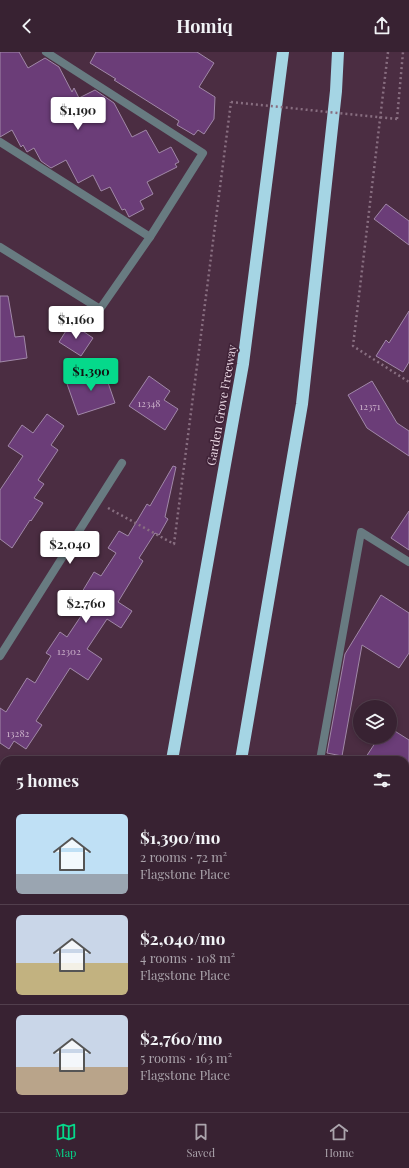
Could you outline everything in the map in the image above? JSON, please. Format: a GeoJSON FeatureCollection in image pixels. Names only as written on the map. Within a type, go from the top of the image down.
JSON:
{"type":"FeatureCollection","features":[{"type":"Feature","properties":{"kind":"highway","name":"Garden Grove Freeway"},"geometry":{"type":"LineString","coordinates":[[173,756],[243,364],[284,52]]}},
{"type":"Feature","properties":{"kind":"highway"},"geometry":{"type":"LineString","coordinates":[[241,756],[302,404],[335,99],[338,52]]}},
{"type":"Feature","properties":{"kind":"street"},"geometry":{"type":"LineString","coordinates":[[0,247],[100,309],[150,237],[203,153],[46,52]]}},
{"type":"Feature","properties":{"kind":"street"},"geometry":{"type":"LineString","coordinates":[[0,142],[150,237]]}},
{"type":"Feature","properties":{"kind":"street"},"geometry":{"type":"LineString","coordinates":[[0,656],[122,463]]}},
{"type":"Feature","properties":{"kind":"street"},"geometry":{"type":"LineString","coordinates":[[321,756],[361,532],[409,562]]}},
{"type":"Feature","properties":{"kind":"path"},"geometry":{"type":"LineString","coordinates":[[388,52],[353,346],[409,382]]}},
{"type":"Feature","properties":{"kind":"path"},"geometry":{"type":"LineString","coordinates":[[98,502],[174,544],[231,102],[397,119],[403,52]]}},
{"type":"Feature","properties":{"kind":"building"},"geometry":{"type":"Polygon","coordinates":[[[0,52],[19,52],[28,68],[45,58],[59,67],[72,92],[74,88],[79,98],[95,90],[114,103],[132,137],[146,130],[159,153],[171,147],[179,162],[175,164],[177,167],[147,182],[153,194],[140,201],[144,209],[129,217],[125,209],[122,210],[110,187],[101,191],[93,175],[78,183],[66,160],[51,168],[41,161],[34,148],[27,152],[23,145],[21,147],[12,130],[0,137],[0,52]]]}},
{"type":"Feature","properties":{"kind":"building"},"geometry":{"type":"Polygon","coordinates":[[[96,52],[197,52],[214,63],[199,87],[215,97],[214,119],[204,134],[198,130],[194,135],[177,125],[179,121],[90,63],[96,52]]]}},
{"type":"Feature","properties":{"kind":"building"},"geometry":{"type":"Polygon","coordinates":[[[386,204],[409,221],[409,245],[374,219],[386,204]]]}},
{"type":"Feature","properties":{"kind":"building"},"geometry":{"type":"Polygon","coordinates":[[[0,296],[8,296],[15,337],[24,336],[27,358],[0,362],[0,296]]]}},
{"type":"Feature","properties":{"kind":"building"},"geometry":{"type":"Polygon","coordinates":[[[409,311],[409,362],[403,372],[376,356],[386,340],[389,343],[409,311]]]}},
{"type":"Feature","properties":{"kind":"building"},"geometry":{"type":"Polygon","coordinates":[[[71,323],[93,338],[81,356],[59,342],[71,323]]]}},
{"type":"Feature","properties":{"kind":"building"},"geometry":{"type":"Polygon","coordinates":[[[103,368],[115,403],[78,415],[66,381],[103,368]]]}},
{"type":"Feature","properties":{"kind":"building"},"geometry":{"type":"Polygon","coordinates":[[[149,376],[170,391],[164,400],[178,409],[165,430],[129,406],[149,376]]]}},
{"type":"Feature","properties":{"kind":"building"},"geometry":{"type":"Polygon","coordinates":[[[372,381],[397,423],[409,431],[409,456],[367,428],[348,395],[372,381]]]}},
{"type":"Feature","properties":{"kind":"building"},"geometry":{"type":"Polygon","coordinates":[[[47,414],[64,426],[51,445],[58,450],[38,480],[44,484],[34,498],[43,503],[12,548],[0,539],[0,490],[23,456],[8,446],[22,425],[33,433],[47,414]]]}},
{"type":"Feature","properties":{"kind":"building"},"geometry":{"type":"Polygon","coordinates":[[[173,466],[176,467],[165,517],[168,519],[159,535],[155,533],[139,558],[143,561],[118,602],[132,611],[121,628],[107,619],[87,649],[102,659],[88,680],[70,668],[36,721],[42,725],[26,749],[14,741],[9,749],[0,743],[0,708],[6,712],[27,678],[35,683],[51,656],[46,653],[60,632],[67,637],[83,613],[73,607],[94,572],[101,576],[116,553],[108,548],[119,531],[128,536],[147,504],[150,506],[173,466]]]}},
{"type":"Feature","properties":{"kind":"building"},"geometry":{"type":"Polygon","coordinates":[[[409,511],[409,550],[391,538],[409,511]]]}},
{"type":"Feature","properties":{"kind":"building"},"geometry":{"type":"Polygon","coordinates":[[[381,595],[409,613],[409,653],[399,668],[362,645],[342,756],[327,753],[345,654],[381,595]]]}},
{"type":"Feature","properties":{"kind":"building"},"geometry":{"type":"Polygon","coordinates":[[[397,732],[409,740],[409,756],[367,756],[374,744],[397,744],[397,732]]]}}]}
